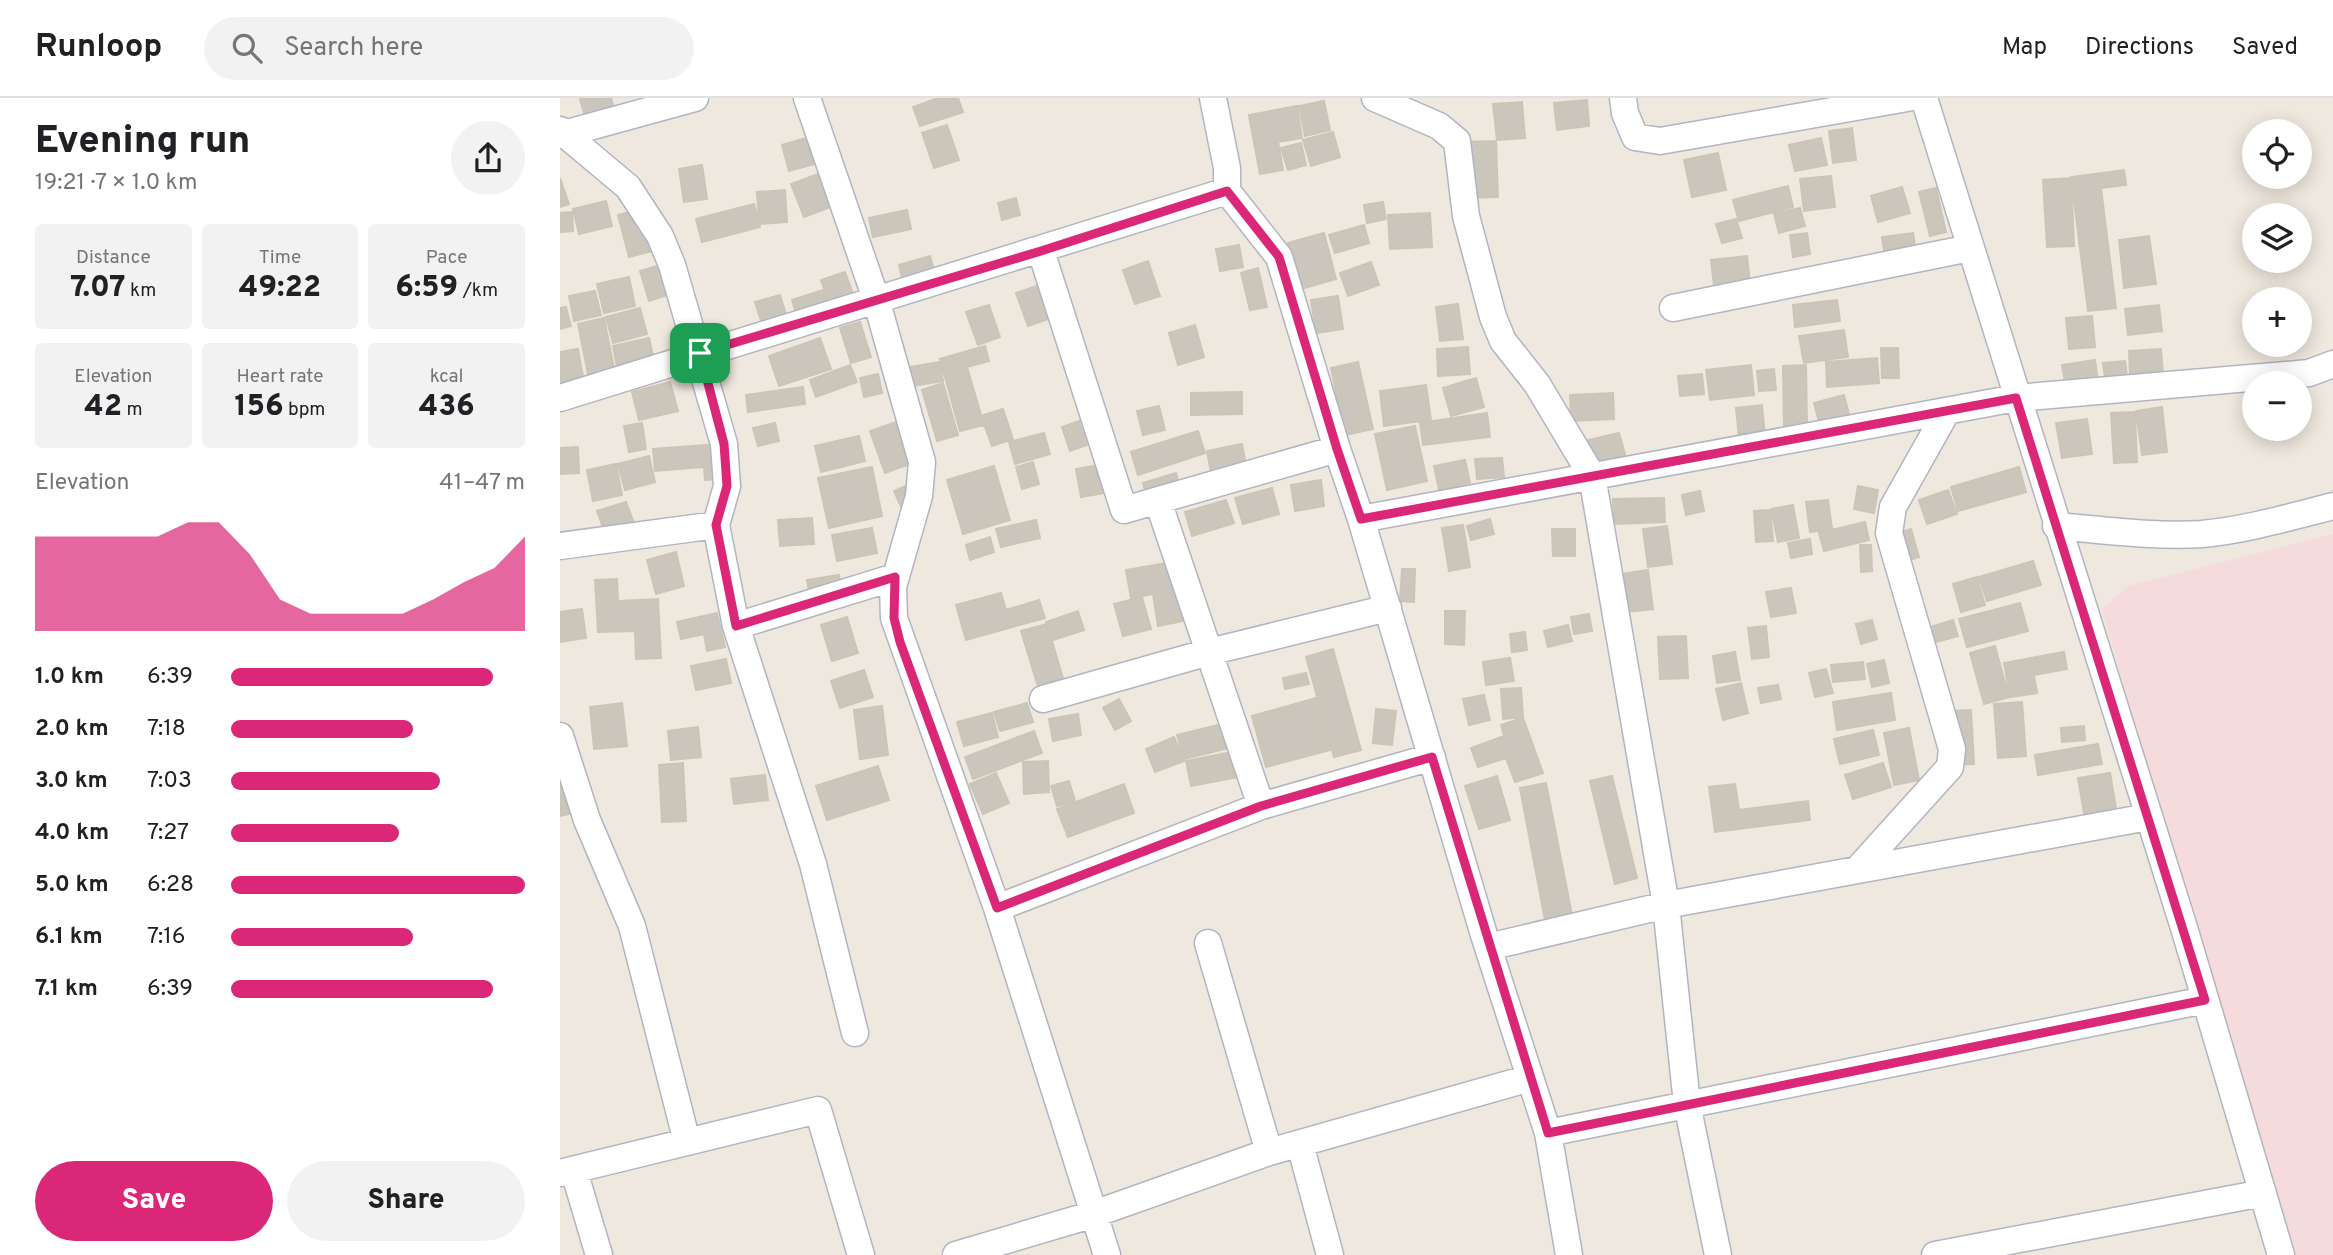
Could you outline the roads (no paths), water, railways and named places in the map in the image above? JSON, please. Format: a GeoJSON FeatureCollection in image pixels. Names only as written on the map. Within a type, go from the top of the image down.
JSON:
{"type":"FeatureCollection","features":[{"type":"Feature","properties":{"kind":"street"},"geometry":{"type":"LineString","coordinates":[[561,133],[695,98]]}},
{"type":"Feature","properties":{"kind":"street"},"geometry":{"type":"LineString","coordinates":[[807,98],[876,299],[922,462],[919,496],[895,577],[894,618],[900,642],[997,908],[1107,1255]]}},
{"type":"Feature","properties":{"kind":"street"},"geometry":{"type":"LineString","coordinates":[[1213,98],[1227,168],[1227,191],[1279,257],[1361,519],[1488,947],[1548,1133],[1569,1255]]}},
{"type":"Feature","properties":{"kind":"street"},"geometry":{"type":"LineString","coordinates":[[1376,98],[1439,126],[1457,141],[1466,216],[1493,317],[1503,341],[1537,384],[1592,476],[1666,905],[1687,1104],[1718,1255]]}},
{"type":"Feature","properties":{"kind":"street"},"geometry":{"type":"LineString","coordinates":[[1623,98],[1625,114],[1635,137],[1660,141],[1906,98]]}},
{"type":"Feature","properties":{"kind":"street"},"geometry":{"type":"LineString","coordinates":[[1924,98],[2205,1000],[2281,1255]]}},
{"type":"Feature","properties":{"kind":"street"},"geometry":{"type":"LineString","coordinates":[[561,133],[603,163],[628,187],[645,209],[672,265],[700,353],[724,444],[727,486],[716,525],[736,626],[813,864],[855,1033]]}},
{"type":"Feature","properties":{"kind":"street"},"geometry":{"type":"LineString","coordinates":[[560,398],[876,299],[1041,251],[1227,191]]}},
{"type":"Feature","properties":{"kind":"street"},"geometry":{"type":"LineString","coordinates":[[1673,308],[1970,248]]}},
{"type":"Feature","properties":{"kind":"street"},"geometry":{"type":"LineString","coordinates":[[1041,251],[1125,510],[1337,449]]}},
{"type":"Feature","properties":{"kind":"street"},"geometry":{"type":"LineString","coordinates":[[1361,519],[2016,398],[2309,373],[2333,364]]}},
{"type":"Feature","properties":{"kind":"street"},"geometry":{"type":"LineString","coordinates":[[1857,870],[1950,767],[1952,749],[1889,533],[1893,508],[1947,411]]}},
{"type":"Feature","properties":{"kind":"street"},"geometry":{"type":"LineString","coordinates":[[1158,500],[1261,806]]}},
{"type":"Feature","properties":{"kind":"street"},"geometry":{"type":"LineString","coordinates":[[2056,526],[2150,534],[2202,534],[2261,524],[2333,506]]}},
{"type":"Feature","properties":{"kind":"street"},"geometry":{"type":"LineString","coordinates":[[560,546],[716,525]]}},
{"type":"Feature","properties":{"kind":"street"},"geometry":{"type":"LineString","coordinates":[[736,626],[895,577]]}},
{"type":"Feature","properties":{"kind":"street"},"geometry":{"type":"LineString","coordinates":[[1043,699],[1209,652],[1388,608]]}},
{"type":"Feature","properties":{"kind":"street"},"geometry":{"type":"LineString","coordinates":[[560,736],[587,820],[632,926],[687,1142]]}},
{"type":"Feature","properties":{"kind":"street"},"geometry":{"type":"LineString","coordinates":[[997,908],[1261,806],[1432,757]]}},
{"type":"Feature","properties":{"kind":"street"},"geometry":{"type":"LineString","coordinates":[[1488,947],[1666,905],[2148,817]]}},
{"type":"Feature","properties":{"kind":"street"},"geometry":{"type":"LineString","coordinates":[[1208,943],[1269,1152]]}},
{"type":"Feature","properties":{"kind":"street"},"geometry":{"type":"LineString","coordinates":[[1548,1133],[2205,1000]]}},
{"type":"Feature","properties":{"kind":"street"},"geometry":{"type":"LineString","coordinates":[[956,1255],[1094,1214],[1269,1152],[1530,1078]]}},
{"type":"Feature","properties":{"kind":"street"},"geometry":{"type":"LineString","coordinates":[[599,1255],[567,1172],[818,1110],[860,1255]]}},
{"type":"Feature","properties":{"kind":"street"},"geometry":{"type":"LineString","coordinates":[[1300,1144],[1330,1255]]}},
{"type":"Feature","properties":{"kind":"street"},"geometry":{"type":"LineString","coordinates":[[1935,1255],[2263,1193]]}}]}
